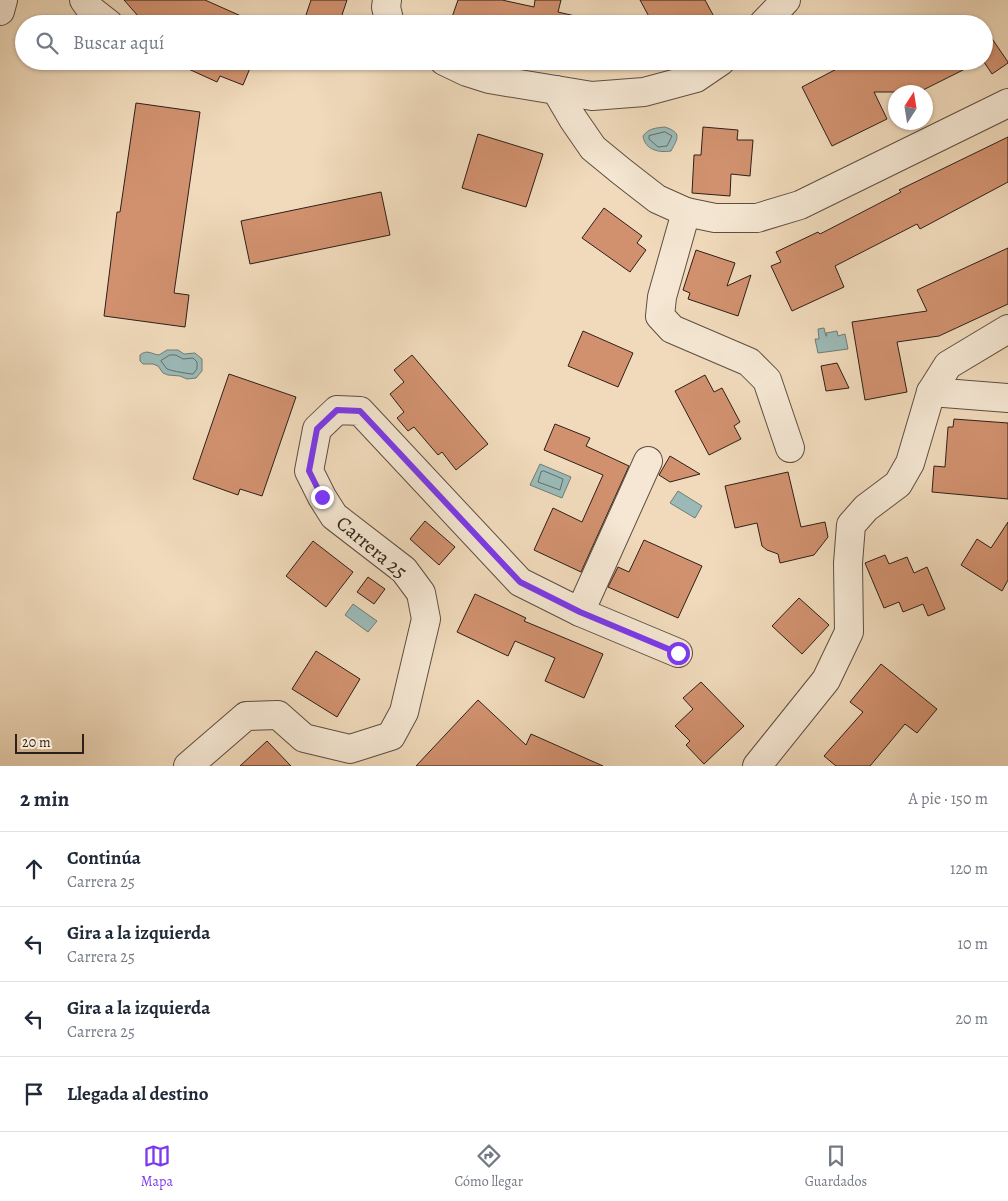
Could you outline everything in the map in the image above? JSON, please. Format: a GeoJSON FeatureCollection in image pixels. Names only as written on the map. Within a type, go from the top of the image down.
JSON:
{"type":"FeatureCollection","features":[{"type":"Feature","properties":{"kind":"street"},"geometry":{"type":"LineString","coordinates":[[0,11],[2,0]]}},
{"type":"Feature","properties":{"kind":"street"},"geometry":{"type":"LineString","coordinates":[[84,0],[97,15]]}},
{"type":"Feature","properties":{"kind":"street"},"geometry":{"type":"LineString","coordinates":[[772,15],[786,0]]}},
{"type":"Feature","properties":{"kind":"street"},"geometry":{"type":"LineString","coordinates":[[463,70],[490,79],[592,96],[644,92],[696,78],[708,70]]}},
{"type":"Feature","properties":{"kind":"street"},"geometry":{"type":"LineString","coordinates":[[556,90],[593,148],[657,199],[686,212],[715,218],[757,218],[800,206],[1008,103]]}},
{"type":"Feature","properties":{"kind":"street"},"geometry":{"type":"LineString","coordinates":[[686,212],[662,298],[660,316],[672,329],[749,362],[767,380],[790,448]]}},
{"type":"Feature","properties":{"kind":"street"},"geometry":{"type":"LineString","coordinates":[[757,766],[826,680],[850,632],[848,563],[851,525],[866,508],[898,484],[910,463],[931,392],[948,365],[1008,329]]}},
{"type":"Feature","properties":{"kind":"street"},"geometry":{"type":"LineString","coordinates":[[931,392],[1008,398]]}},
{"type":"Feature","properties":{"kind":"street","name":"Carrera 25"},"geometry":{"type":"LineString","coordinates":[[188,766],[246,716],[278,715],[304,738],[350,749],[391,736],[404,712],[426,619],[421,593],[404,570],[334,516],[309,471],[317,429],[337,410],[360,411],[520,582],[580,612],[678,653]]}},
{"type":"Feature","properties":{"kind":"street"},"geometry":{"type":"LineString","coordinates":[[580,612],[648,461]]}},
{"type":"Feature","properties":{"kind":"water"},"geometry":{"type":"Polygon","coordinates":[[[665,127],[674,131],[677,136],[671,151],[653,150],[644,141],[643,136],[650,130],[665,127]]]}},
{"type":"Feature","properties":{"kind":"water"},"geometry":{"type":"Polygon","coordinates":[[[824,328],[826,336],[826,333],[837,331],[838,336],[845,334],[848,349],[818,353],[815,339],[819,339],[818,329],[824,328]]]}},
{"type":"Feature","properties":{"kind":"water"},"geometry":{"type":"Polygon","coordinates":[[[167,350],[178,350],[184,354],[195,353],[202,359],[202,371],[196,378],[187,379],[168,375],[163,373],[158,366],[143,364],[140,361],[142,353],[147,352],[159,355],[167,350]]]}},
{"type":"Feature","properties":{"kind":"water"},"geometry":{"type":"Polygon","coordinates":[[[540,464],[571,477],[562,498],[530,485],[540,464]]]}},
{"type":"Feature","properties":{"kind":"water"},"geometry":{"type":"Polygon","coordinates":[[[678,491],[702,506],[695,518],[670,503],[678,491]]]}},
{"type":"Feature","properties":{"kind":"water"},"geometry":{"type":"Polygon","coordinates":[[[353,604],[377,621],[368,632],[345,615],[353,604]]]}},
{"type":"Feature","properties":{"kind":"building"},"geometry":{"type":"Polygon","coordinates":[[[124,0],[205,0],[239,15],[137,15],[124,0]]]}},
{"type":"Feature","properties":{"kind":"building"},"geometry":{"type":"Polygon","coordinates":[[[311,0],[347,0],[342,15],[306,15],[311,0]]]}},
{"type":"Feature","properties":{"kind":"building"},"geometry":{"type":"Polygon","coordinates":[[[458,0],[502,0],[534,7],[535,0],[561,0],[558,12],[571,15],[453,15],[458,0]]]}},
{"type":"Feature","properties":{"kind":"building"},"geometry":{"type":"Polygon","coordinates":[[[640,0],[705,0],[713,15],[648,15],[640,0]]]}},
{"type":"Feature","properties":{"kind":"building"},"geometry":{"type":"Polygon","coordinates":[[[993,40],[1008,63],[992,74],[989,70],[993,70],[993,40]]]}},
{"type":"Feature","properties":{"kind":"building"},"geometry":{"type":"Polygon","coordinates":[[[191,70],[249,70],[243,85],[220,76],[217,82],[191,70]]]}},
{"type":"Feature","properties":{"kind":"building"},"geometry":{"type":"Polygon","coordinates":[[[835,70],[963,70],[933,85],[888,85],[888,92],[874,92],[887,119],[832,146],[802,87],[835,70]]]}},
{"type":"Feature","properties":{"kind":"building"},"geometry":{"type":"Polygon","coordinates":[[[136,103],[200,112],[174,293],[189,295],[185,327],[104,316],[117,212],[120,212],[136,103]]]}},
{"type":"Feature","properties":{"kind":"building"},"geometry":{"type":"Polygon","coordinates":[[[703,127],[738,130],[737,140],[753,140],[750,176],[731,174],[730,196],[692,193],[694,155],[701,155],[703,127]]]}},
{"type":"Feature","properties":{"kind":"building"},"geometry":{"type":"Polygon","coordinates":[[[478,134],[543,154],[526,207],[462,188],[478,134]]]}},
{"type":"Feature","properties":{"kind":"building"},"geometry":{"type":"Polygon","coordinates":[[[1008,137],[1008,182],[920,229],[917,224],[835,266],[844,287],[792,311],[771,266],[781,262],[776,252],[818,232],[820,234],[901,192],[899,190],[1008,137]]]}},
{"type":"Feature","properties":{"kind":"building"},"geometry":{"type":"Polygon","coordinates":[[[381,192],[390,235],[250,264],[241,221],[381,192]]]}},
{"type":"Feature","properties":{"kind":"building"},"geometry":{"type":"Polygon","coordinates":[[[604,208],[642,236],[637,243],[646,250],[630,272],[582,238],[604,208]]]}},
{"type":"Feature","properties":{"kind":"building"},"geometry":{"type":"Polygon","coordinates":[[[1008,248],[1008,304],[939,336],[897,342],[907,392],[865,400],[852,322],[927,311],[917,290],[1008,248]]]}},
{"type":"Feature","properties":{"kind":"building"},"geometry":{"type":"Polygon","coordinates":[[[696,250],[735,263],[727,286],[751,275],[738,316],[688,299],[690,293],[683,290],[696,250]]]}},
{"type":"Feature","properties":{"kind":"building"},"geometry":{"type":"Polygon","coordinates":[[[583,331],[633,353],[618,387],[568,366],[583,331]]]}},
{"type":"Feature","properties":{"kind":"building"},"geometry":{"type":"Polygon","coordinates":[[[412,355],[488,444],[456,470],[442,452],[438,455],[414,427],[408,431],[397,418],[404,412],[390,394],[404,382],[394,370],[412,355]]]}},
{"type":"Feature","properties":{"kind":"building"},"geometry":{"type":"Polygon","coordinates":[[[837,363],[849,388],[826,391],[821,366],[837,363]]]}},
{"type":"Feature","properties":{"kind":"building"},"geometry":{"type":"Polygon","coordinates":[[[229,374],[296,397],[262,496],[240,489],[238,495],[193,479],[229,374]]]}},
{"type":"Feature","properties":{"kind":"building"},"geometry":{"type":"Polygon","coordinates":[[[705,375],[714,392],[722,388],[740,422],[734,426],[741,439],[709,455],[675,391],[705,375]]]}},
{"type":"Feature","properties":{"kind":"building"},"geometry":{"type":"Polygon","coordinates":[[[954,419],[1008,423],[1008,499],[932,492],[934,466],[945,467],[948,427],[953,427],[954,419]]]}},
{"type":"Feature","properties":{"kind":"building"},"geometry":{"type":"Polygon","coordinates":[[[555,424],[590,438],[586,446],[629,466],[581,572],[534,550],[553,508],[582,522],[603,475],[544,450],[555,424]]]}},
{"type":"Feature","properties":{"kind":"building"},"geometry":{"type":"Polygon","coordinates":[[[670,456],[700,474],[670,482],[659,475],[670,456]]]}},
{"type":"Feature","properties":{"kind":"building"},"geometry":{"type":"Polygon","coordinates":[[[788,472],[801,527],[825,522],[828,537],[814,555],[780,563],[778,554],[762,546],[757,523],[735,528],[725,486],[788,472]]]}},
{"type":"Feature","properties":{"kind":"building"},"geometry":{"type":"Polygon","coordinates":[[[425,521],[455,547],[439,565],[410,539],[425,521]]]}},
{"type":"Feature","properties":{"kind":"building"},"geometry":{"type":"Polygon","coordinates":[[[1008,522],[1008,580],[1002,591],[961,565],[977,539],[991,548],[1008,522]]]}},
{"type":"Feature","properties":{"kind":"building"},"geometry":{"type":"Polygon","coordinates":[[[644,540],[702,566],[678,618],[608,587],[618,567],[629,572],[644,540]]]}},
{"type":"Feature","properties":{"kind":"building"},"geometry":{"type":"Polygon","coordinates":[[[313,541],[353,572],[326,607],[286,576],[313,541]]]}},
{"type":"Feature","properties":{"kind":"building"},"geometry":{"type":"Polygon","coordinates":[[[885,555],[889,564],[907,557],[914,573],[927,567],[945,609],[928,616],[923,604],[903,612],[899,602],[884,608],[865,563],[885,555]]]}},
{"type":"Feature","properties":{"kind":"building"},"geometry":{"type":"Polygon","coordinates":[[[368,577],[385,589],[374,604],[357,592],[368,577]]]}},
{"type":"Feature","properties":{"kind":"building"},"geometry":{"type":"Polygon","coordinates":[[[475,594],[526,618],[524,621],[603,654],[584,698],[545,681],[555,658],[515,641],[508,656],[457,632],[475,594]]]}},
{"type":"Feature","properties":{"kind":"building"},"geometry":{"type":"Polygon","coordinates":[[[799,598],[829,625],[802,654],[772,626],[799,598]]]}},
{"type":"Feature","properties":{"kind":"building"},"geometry":{"type":"Polygon","coordinates":[[[316,651],[360,679],[337,717],[292,689],[316,651]]]}},
{"type":"Feature","properties":{"kind":"building"},"geometry":{"type":"Polygon","coordinates":[[[881,664],[937,709],[917,733],[905,724],[870,766],[836,766],[824,756],[863,712],[850,702],[881,664]]]}},
{"type":"Feature","properties":{"kind":"building"},"geometry":{"type":"Polygon","coordinates":[[[701,682],[744,726],[704,764],[686,745],[690,741],[675,726],[693,709],[683,698],[701,682]]]}},
{"type":"Feature","properties":{"kind":"building"},"geometry":{"type":"Polygon","coordinates":[[[478,700],[526,745],[531,734],[603,766],[416,766],[478,700]]]}},
{"type":"Feature","properties":{"kind":"building"},"geometry":{"type":"Polygon","coordinates":[[[267,741],[291,766],[240,766],[267,741]]]}},
{"type":"Feature","properties":{"kind":"route"},"geometry":{"type":"LineString","coordinates":[[322,497],[309,471],[317,429],[337,410],[360,411],[520,582],[580,612],[678,653]]}}]}
